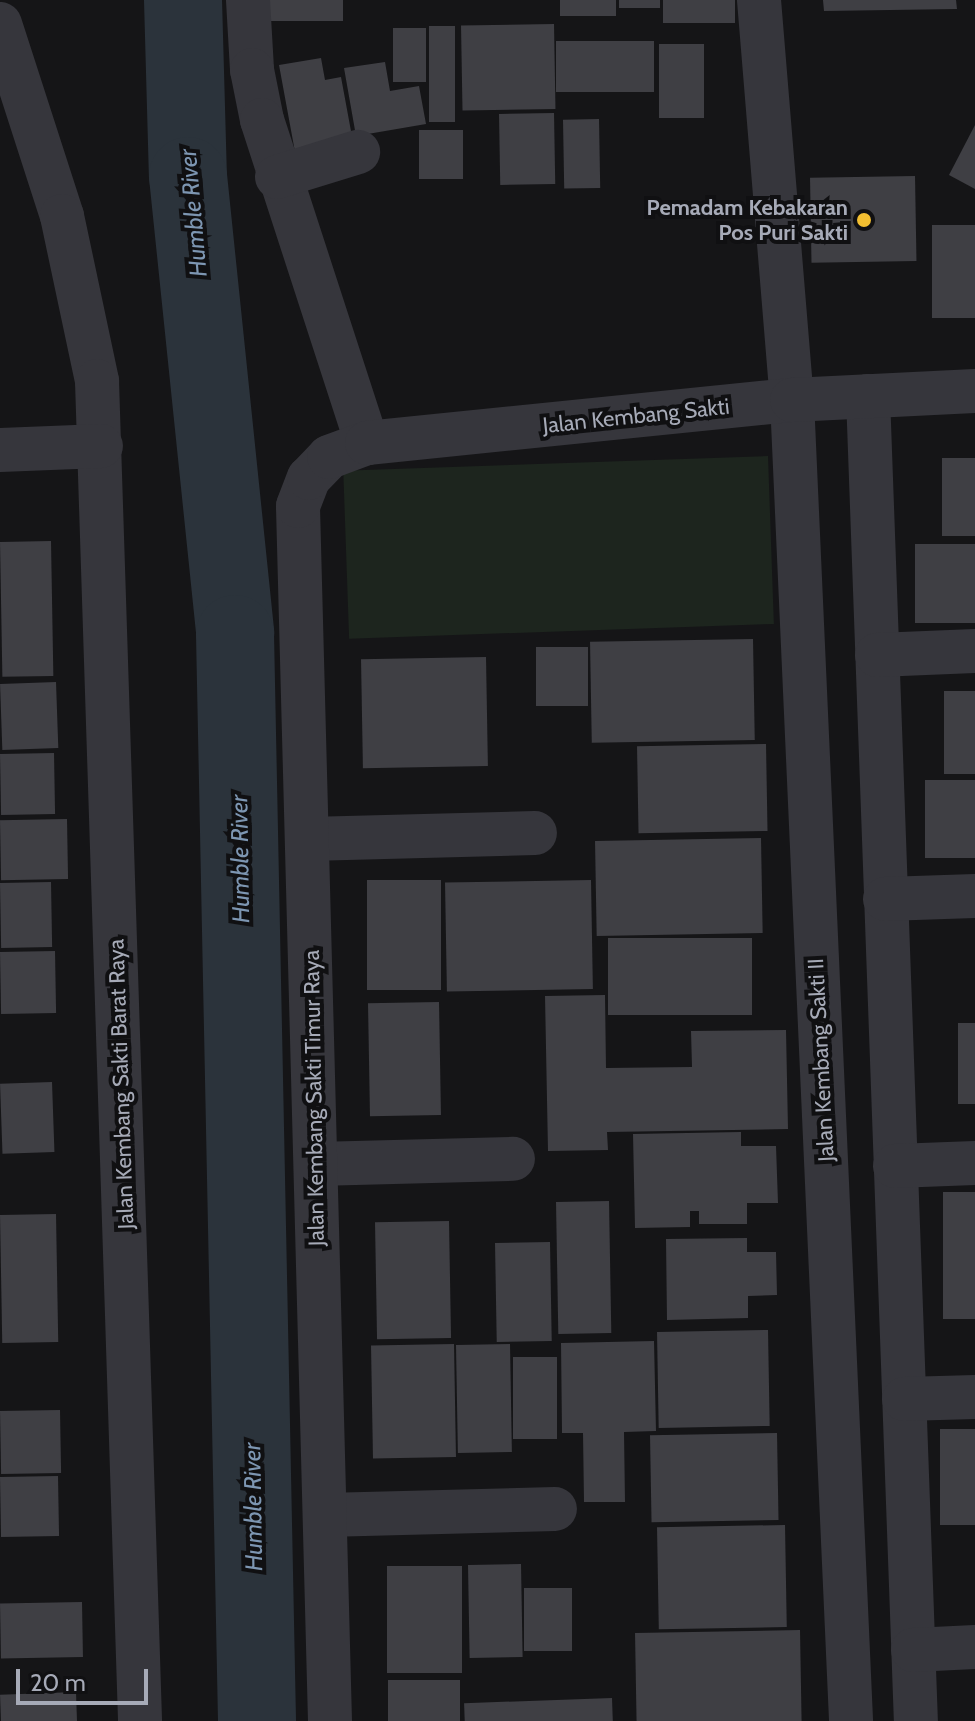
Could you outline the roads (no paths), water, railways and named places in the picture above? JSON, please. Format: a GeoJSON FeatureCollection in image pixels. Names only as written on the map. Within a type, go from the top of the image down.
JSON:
{"type":"FeatureCollection","features":[{"type":"Feature","properties":{"kind":"street"},"geometry":{"type":"LineString","coordinates":[[248,0],[252,70],[277,177],[314,271],[367,443]]}},
{"type":"Feature","properties":{"kind":"street","name":"Jalan Kembang Sakti II"},"geometry":{"type":"LineString","coordinates":[[759,0],[792,400],[851,1721]]}},
{"type":"Feature","properties":{"kind":"street","name":"Jalan Kembang Sakti Barat Raya"},"geometry":{"type":"LineString","coordinates":[[0,24],[62,216],[97,381],[140,1721]]}},
{"type":"Feature","properties":{"kind":"street"},"geometry":{"type":"LineString","coordinates":[[277,177],[358,152]]}},
{"type":"Feature","properties":{"kind":"street","name":"Jalan Kembang Sakti"},"geometry":{"type":"LineString","coordinates":[[309,478],[329,457],[367,443],[792,400],[975,391]]}},
{"type":"Feature","properties":{"kind":"street"},"geometry":{"type":"LineString","coordinates":[[868,396],[916,1721]]}},
{"type":"Feature","properties":{"kind":"street"},"geometry":{"type":"LineString","coordinates":[[0,450],[101,446]]}},
{"type":"Feature","properties":{"kind":"street","name":"Jalan Kembang Sakti Timur Raya"},"geometry":{"type":"LineString","coordinates":[[309,478],[298,506],[330,1721]]}},
{"type":"Feature","properties":{"kind":"street"},"geometry":{"type":"LineString","coordinates":[[877,655],[975,651]]}},
{"type":"Feature","properties":{"kind":"street"},"geometry":{"type":"LineString","coordinates":[[308,839],[535,833]]}},
{"type":"Feature","properties":{"kind":"street"},"geometry":{"type":"LineString","coordinates":[[885,899],[975,896]]}},
{"type":"Feature","properties":{"kind":"street"},"geometry":{"type":"LineString","coordinates":[[316,1164],[513,1159]]}},
{"type":"Feature","properties":{"kind":"street"},"geometry":{"type":"LineString","coordinates":[[895,1166],[975,1163]]}},
{"type":"Feature","properties":{"kind":"street"},"geometry":{"type":"LineString","coordinates":[[904,1399],[975,1397]]}},
{"type":"Feature","properties":{"kind":"street"},"geometry":{"type":"LineString","coordinates":[[325,1515],[555,1509]]}},
{"type":"Feature","properties":{"kind":"street"},"geometry":{"type":"LineString","coordinates":[[913,1650],[975,1647]]}},
{"type":"Feature","properties":{"kind":"waterway","name":"Humble River"},"geometry":{"type":"LineString","coordinates":[[183,0],[188,176],[235,634],[257,1721]]}},
{"type":"Feature","properties":{"kind":"place","name":"Pemadam Kebakaran Pos Puri Sakti"},"geometry":{"type":"Point","coordinates":[864,220]}}]}
